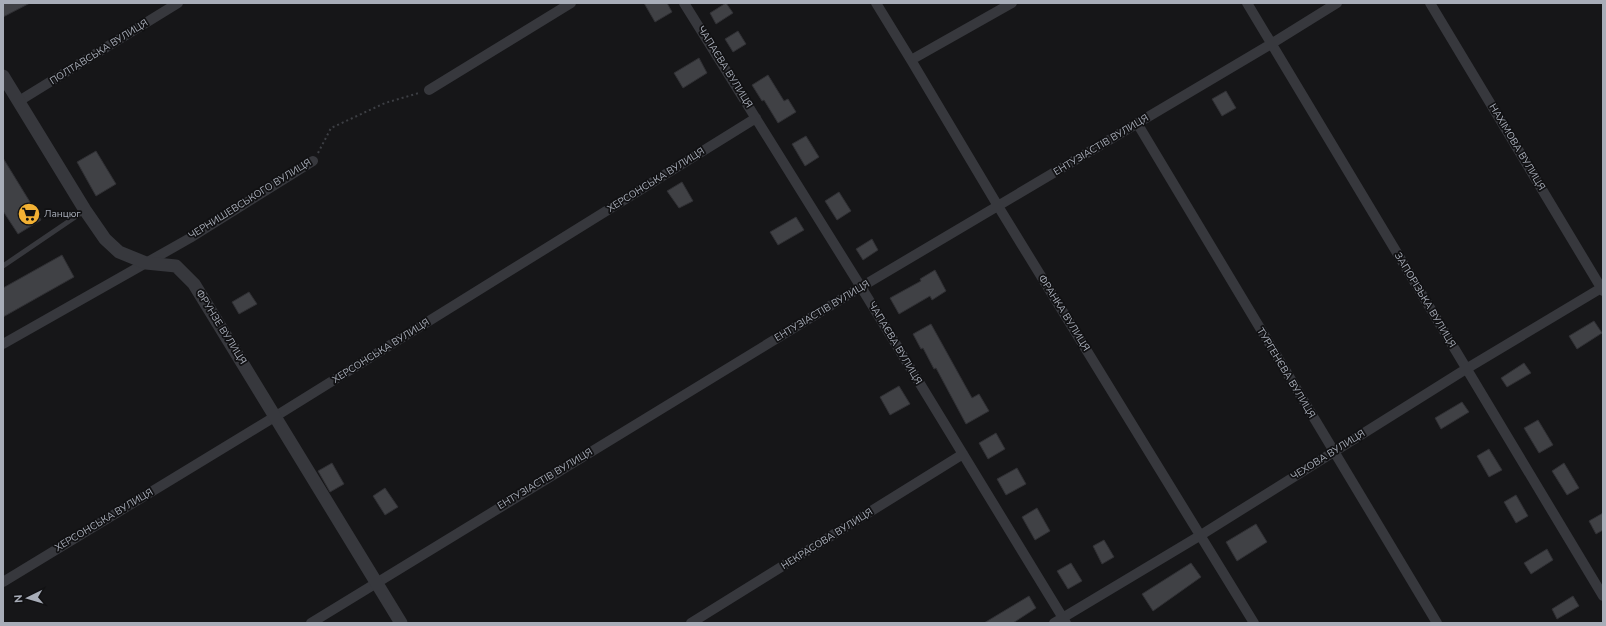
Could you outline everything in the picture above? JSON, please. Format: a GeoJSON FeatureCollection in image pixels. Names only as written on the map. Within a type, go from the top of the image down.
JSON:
{"type":"FeatureCollection","features":[{"type":"Feature","properties":{"kind":"street","name":"ПОЛТАВСЬКА ВУЛИЦЯ"},"geometry":{"type":"LineString","coordinates":[[19,101],[178,3]]}},
{"type":"Feature","properties":{"kind":"street"},"geometry":{"type":"LineString","coordinates":[[429,90],[571,3]]}},
{"type":"Feature","properties":{"kind":"street","name":"ЧАПАЄВА ВУЛИЦЯ"},"geometry":{"type":"LineString","coordinates":[[684,3],[861,287],[1065,620]]}},
{"type":"Feature","properties":{"kind":"street","name":"ФРАНКА ВУЛИЦЯ"},"geometry":{"type":"LineString","coordinates":[[876,3],[998,206],[1254,623]]}},
{"type":"Feature","properties":{"kind":"street"},"geometry":{"type":"LineString","coordinates":[[911,60],[1012,3]]}},
{"type":"Feature","properties":{"kind":"street","name":"ЗАПОРІЗЬКА ВУЛИЦЯ"},"geometry":{"type":"LineString","coordinates":[[1247,3],[1603,596]]}},
{"type":"Feature","properties":{"kind":"street","name":"ЕНТУЗІАСТІВ ВУЛИЦЯ"},"geometry":{"type":"LineString","coordinates":[[311,623],[861,287],[1271,44],[1337,3]]}},
{"type":"Feature","properties":{"kind":"street","name":"НАХІМОВА ВУЛИЦЯ"},"geometry":{"type":"LineString","coordinates":[[1430,3],[1602,289]]}},
{"type":"Feature","properties":{"kind":"street","name":"ФРУНЗЕ ВУЛИЦЯ"},"geometry":{"type":"LineString","coordinates":[[3,76],[85,210],[105,239],[120,252],[146,263],[176,266],[194,284],[401,623]]}},
{"type":"Feature","properties":{"kind":"street","name":"ХЕРСОНСЬКА ВУЛИЦЯ"},"geometry":{"type":"LineString","coordinates":[[3,582],[276,416],[756,118]]}},
{"type":"Feature","properties":{"kind":"street","name":"ТУРГЕНЄВА ВУЛИЦЯ"},"geometry":{"type":"LineString","coordinates":[[1137,123],[1437,623]]}},
{"type":"Feature","properties":{"kind":"street","name":"ЧЕРНИШЕВСЬКОГО ВУЛИЦЯ"},"geometry":{"type":"LineString","coordinates":[[3,344],[146,263],[313,161]]}},
{"type":"Feature","properties":{"kind":"street","name":"ЧЕХОВА ВУЛИЦЯ"},"geometry":{"type":"LineString","coordinates":[[1054,623],[1065,620],[1466,369],[1602,289]]}},
{"type":"Feature","properties":{"kind":"street","name":"НЕКРАСОВА ВУЛИЦЯ"},"geometry":{"type":"LineString","coordinates":[[691,623],[963,454]]}},
{"type":"Feature","properties":{"kind":"lane"},"geometry":{"type":"LineString","coordinates":[[3,266],[85,210]]}},
{"type":"Feature","properties":{"kind":"path","name":"ЧЕРНИШЕВСЬКОГО ВУЛИЦЯ"},"geometry":{"type":"LineString","coordinates":[[313,161],[331,128],[384,103],[429,90]]}},
{"type":"Feature","properties":{"kind":"building"},"geometry":{"type":"Polygon","coordinates":[[[3,3],[30,3],[3,17],[3,3]]]}},
{"type":"Feature","properties":{"kind":"building"},"geometry":{"type":"Polygon","coordinates":[[[644,3],[667,3],[672,12],[655,22],[644,3]]]}},
{"type":"Feature","properties":{"kind":"building"},"geometry":{"type":"Polygon","coordinates":[[[726,3],[733,13],[716,24],[710,13],[726,3]]]}},
{"type":"Feature","properties":{"kind":"building"},"geometry":{"type":"Polygon","coordinates":[[[738,31],[746,44],[733,52],[725,39],[738,31]]]}},
{"type":"Feature","properties":{"kind":"building"},"geometry":{"type":"Polygon","coordinates":[[[699,58],[707,73],[683,88],[674,73],[699,58]]]}},
{"type":"Feature","properties":{"kind":"building"},"geometry":{"type":"Polygon","coordinates":[[[768,75],[784,101],[788,99],[796,112],[778,123],[764,100],[762,101],[752,85],[768,75]]]}},
{"type":"Feature","properties":{"kind":"building"},"geometry":{"type":"Polygon","coordinates":[[[1226,91],[1236,108],[1222,116],[1212,99],[1226,91]]]}},
{"type":"Feature","properties":{"kind":"building"},"geometry":{"type":"Polygon","coordinates":[[[806,136],[819,157],[805,166],[792,144],[806,136]]]}},
{"type":"Feature","properties":{"kind":"building"},"geometry":{"type":"Polygon","coordinates":[[[96,151],[116,184],[96,196],[77,162],[96,151]]]}},
{"type":"Feature","properties":{"kind":"building"},"geometry":{"type":"Polygon","coordinates":[[[3,158],[41,220],[18,234],[3,211],[3,158]]]}},
{"type":"Feature","properties":{"kind":"building"},"geometry":{"type":"Polygon","coordinates":[[[682,182],[693,201],[679,208],[667,191],[682,182]]]}},
{"type":"Feature","properties":{"kind":"building"},"geometry":{"type":"Polygon","coordinates":[[[839,192],[851,211],[837,220],[825,201],[839,192]]]}},
{"type":"Feature","properties":{"kind":"building"},"geometry":{"type":"Polygon","coordinates":[[[796,217],[804,230],[778,245],[770,232],[796,217]]]}},
{"type":"Feature","properties":{"kind":"building"},"geometry":{"type":"Polygon","coordinates":[[[872,239],[878,250],[863,260],[856,249],[872,239]]]}},
{"type":"Feature","properties":{"kind":"building"},"geometry":{"type":"Polygon","coordinates":[[[62,255],[74,277],[3,317],[3,288],[62,255]]]}},
{"type":"Feature","properties":{"kind":"building"},"geometry":{"type":"Polygon","coordinates":[[[935,270],[946,291],[932,300],[930,296],[899,314],[890,298],[921,281],[920,279],[935,270]]]}},
{"type":"Feature","properties":{"kind":"building"},"geometry":{"type":"Polygon","coordinates":[[[249,292],[257,304],[239,314],[232,302],[249,292]]]}},
{"type":"Feature","properties":{"kind":"building"},"geometry":{"type":"Polygon","coordinates":[[[1594,321],[1602,333],[1577,349],[1569,336],[1594,321]]]}},
{"type":"Feature","properties":{"kind":"building"},"geometry":{"type":"Polygon","coordinates":[[[931,324],[972,398],[979,394],[989,411],[966,424],[936,368],[934,369],[923,348],[921,349],[913,334],[931,324]]]}},
{"type":"Feature","properties":{"kind":"building"},"geometry":{"type":"Polygon","coordinates":[[[1524,363],[1531,373],[1507,387],[1501,378],[1524,363]]]}},
{"type":"Feature","properties":{"kind":"building"},"geometry":{"type":"Polygon","coordinates":[[[899,386],[910,404],[890,415],[880,397],[899,386]]]}},
{"type":"Feature","properties":{"kind":"building"},"geometry":{"type":"Polygon","coordinates":[[[1462,402],[1469,412],[1441,429],[1435,418],[1462,402]]]}},
{"type":"Feature","properties":{"kind":"building"},"geometry":{"type":"Polygon","coordinates":[[[1538,420],[1553,445],[1539,453],[1524,428],[1538,420]]]}},
{"type":"Feature","properties":{"kind":"building"},"geometry":{"type":"Polygon","coordinates":[[[996,433],[1005,449],[988,459],[979,443],[996,433]]]}},
{"type":"Feature","properties":{"kind":"building"},"geometry":{"type":"Polygon","coordinates":[[[1489,449],[1502,470],[1489,477],[1477,456],[1489,449]]]}},
{"type":"Feature","properties":{"kind":"building"},"geometry":{"type":"Polygon","coordinates":[[[332,463],[344,484],[330,492],[318,471],[332,463]]]}},
{"type":"Feature","properties":{"kind":"building"},"geometry":{"type":"Polygon","coordinates":[[[1564,463],[1579,488],[1567,495],[1552,471],[1564,463]]]}},
{"type":"Feature","properties":{"kind":"building"},"geometry":{"type":"Polygon","coordinates":[[[1017,468],[1026,484],[1006,495],[997,479],[1017,468]]]}},
{"type":"Feature","properties":{"kind":"building"},"geometry":{"type":"Polygon","coordinates":[[[385,488],[398,507],[385,515],[373,496],[385,488]]]}},
{"type":"Feature","properties":{"kind":"building"},"geometry":{"type":"Polygon","coordinates":[[[1516,495],[1528,516],[1516,523],[1504,502],[1516,495]]]}},
{"type":"Feature","properties":{"kind":"building"},"geometry":{"type":"Polygon","coordinates":[[[1037,508],[1050,531],[1035,540],[1022,517],[1037,508]]]}},
{"type":"Feature","properties":{"kind":"building"},"geometry":{"type":"Polygon","coordinates":[[[1603,513],[1603,530],[1596,534],[1589,521],[1603,513]]]}},
{"type":"Feature","properties":{"kind":"building"},"geometry":{"type":"Polygon","coordinates":[[[1256,524],[1267,542],[1237,561],[1226,542],[1256,524]]]}},
{"type":"Feature","properties":{"kind":"building"},"geometry":{"type":"Polygon","coordinates":[[[1104,540],[1114,557],[1102,564],[1093,546],[1104,540]]]}},
{"type":"Feature","properties":{"kind":"building"},"geometry":{"type":"Polygon","coordinates":[[[1547,549],[1553,560],[1531,574],[1524,563],[1547,549]]]}},
{"type":"Feature","properties":{"kind":"building"},"geometry":{"type":"Polygon","coordinates":[[[1071,563],[1082,581],[1068,589],[1057,571],[1071,563]]]}},
{"type":"Feature","properties":{"kind":"building"},"geometry":{"type":"Polygon","coordinates":[[[1191,563],[1201,577],[1153,611],[1142,594],[1191,563]]]}},
{"type":"Feature","properties":{"kind":"building"},"geometry":{"type":"Polygon","coordinates":[[[1029,596],[1036,608],[1013,623],[984,623],[1029,596]]]}},
{"type":"Feature","properties":{"kind":"building"},"geometry":{"type":"Polygon","coordinates":[[[1573,596],[1579,606],[1557,619],[1552,609],[1573,596]]]}},
{"type":"Feature","properties":{"kind":"place","name":"Ланцюг"},"geometry":{"type":"Point","coordinates":[29,214]}}]}
